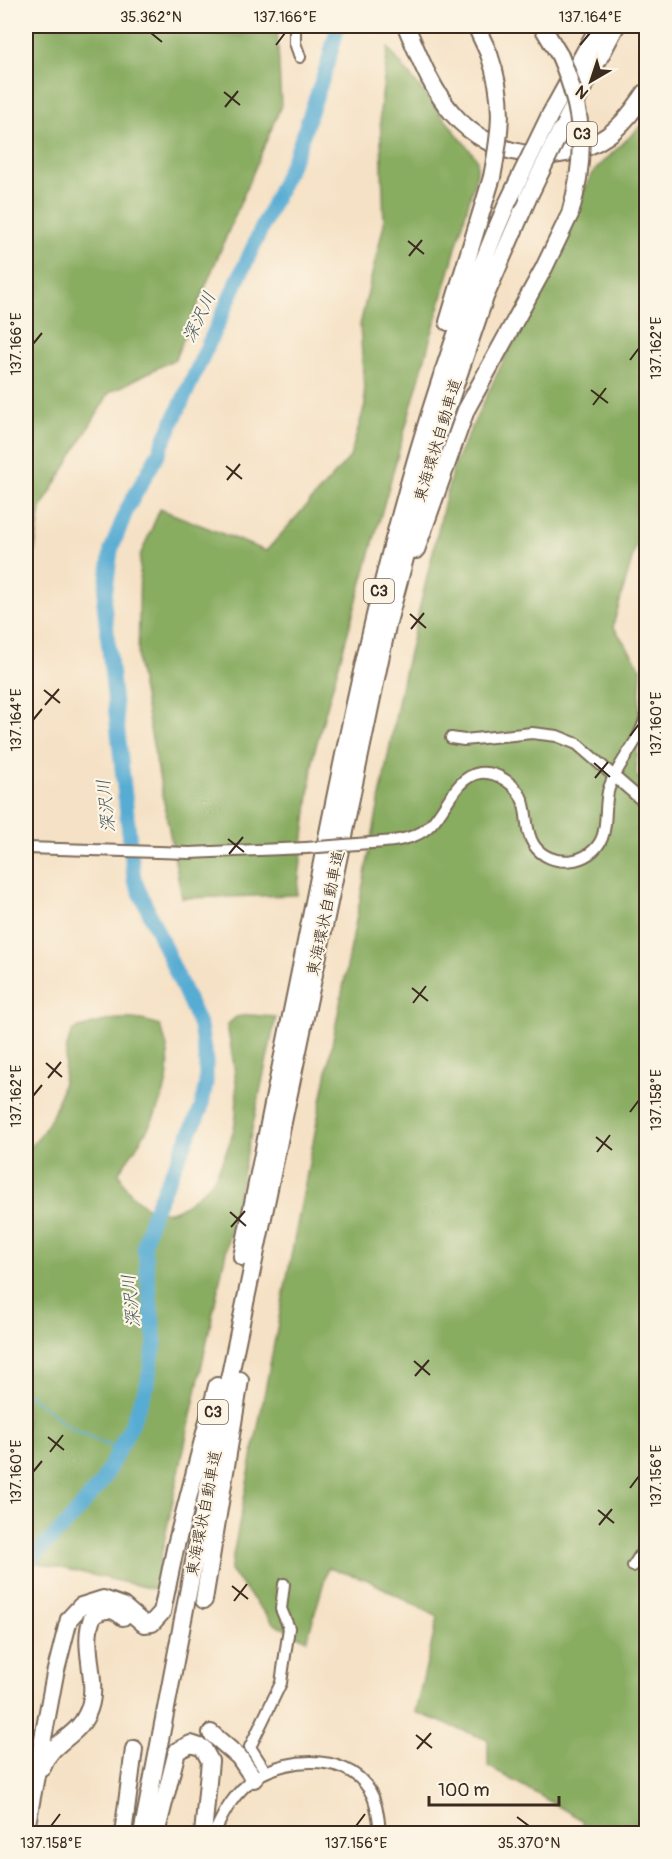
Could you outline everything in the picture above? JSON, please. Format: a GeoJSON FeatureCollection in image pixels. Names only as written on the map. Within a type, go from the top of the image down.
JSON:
{"type":"FeatureCollection","features":[{"type":"Feature","properties":{"kind":"highway"},"geometry":{"type":"LineString","coordinates":[[406,26],[442,102],[469,130],[496,145],[523,154],[539,156],[568,152],[607,136],[633,111],[646,92]]}},
{"type":"Feature","properties":{"kind":"highway"},"geometry":{"type":"LineString","coordinates":[[407,486],[425,402],[492,177],[502,112],[489,54],[476,26]]}},
{"type":"Feature","properties":{"kind":"highway","name":"C3"},"geometry":{"type":"LineString","coordinates":[[365,730],[424,525],[466,410],[544,268],[570,214],[581,168],[582,145],[574,91],[561,56],[542,26]]}},
{"type":"Feature","properties":{"kind":"highway","name":"東海環状自動車道"},"geometry":{"type":"LineString","coordinates":[[136,1833],[268,1120],[335,791],[384,567],[407,486],[461,317],[507,204],[550,115],[599,26]]}},
{"type":"Feature","properties":{"kind":"highway","name":"東海環状自動車道"},"geometry":{"type":"LineString","coordinates":[[142,1833],[263,1215],[405,549],[436,441],[482,307],[528,198],[616,26]]}},
{"type":"Feature","properties":{"kind":"highway"},"geometry":{"type":"LineString","coordinates":[[204,1600],[252,1304],[263,1215]]}},
{"type":"Feature","properties":{"kind":"highway"},"geometry":{"type":"LineString","coordinates":[[26,1829],[55,1674],[69,1619],[81,1606],[103,1599],[123,1606],[144,1624],[152,1623],[162,1612],[175,1549],[217,1386]]}},
{"type":"Feature","properties":{"kind":"highway"},"geometry":{"type":"LineString","coordinates":[[32,1803],[48,1754],[76,1730],[88,1714],[91,1696],[88,1631],[93,1616],[107,1609],[115,1611],[122,1616],[132,1630]]}},
{"type":"Feature","properties":{"kind":"highway"},"geometry":{"type":"LineString","coordinates":[[211,1733],[260,1776]]}},
{"type":"Feature","properties":{"kind":"highway"},"geometry":{"type":"LineString","coordinates":[[156,1833],[177,1751],[191,1744],[203,1748],[210,1761],[203,1833]]}},
{"type":"Feature","properties":{"kind":"highway"},"geometry":{"type":"LineString","coordinates":[[123,1833],[134,1749]]}},
{"type":"Feature","properties":{"kind":"street"},"geometry":{"type":"LineString","coordinates":[[295,26],[295,43],[300,57]]}},
{"type":"Feature","properties":{"kind":"street"},"geometry":{"type":"LineString","coordinates":[[26,848],[190,853],[399,841],[419,833],[442,814],[455,789],[468,777],[480,773],[504,778],[515,788],[523,800],[528,832],[534,846],[545,856],[561,861],[576,860],[590,853],[601,840],[609,789],[620,762],[644,728],[646,716]]}},
{"type":"Feature","properties":{"kind":"street"},"geometry":{"type":"LineString","coordinates":[[451,738],[464,740],[532,733],[557,736],[578,744],[646,804]]}},
{"type":"Feature","properties":{"kind":"street"},"geometry":{"type":"LineString","coordinates":[[633,1566],[646,1546]]}},
{"type":"Feature","properties":{"kind":"street"},"geometry":{"type":"LineString","coordinates":[[260,1776],[250,1747],[281,1683],[288,1628],[281,1609],[284,1584]]}},
{"type":"Feature","properties":{"kind":"street"},"geometry":{"type":"LineString","coordinates":[[214,1833],[227,1807],[260,1776],[293,1763],[309,1762],[339,1766],[352,1772],[365,1783],[377,1807],[380,1833]]}},
{"type":"Feature","properties":{"kind":"green space"},"geometry":{"type":"Polygon","coordinates":[[[26,26],[192,26],[202,33],[241,35],[257,26],[277,26],[281,106],[175,359],[109,393],[41,508],[26,591],[26,26]]]}},
{"type":"Feature","properties":{"kind":"green space"},"geometry":{"type":"Polygon","coordinates":[[[388,48],[477,159],[477,173],[314,753],[297,895],[182,898],[138,665],[140,556],[160,509],[266,551],[350,457],[365,405],[360,325],[384,224],[380,111],[388,48]]]}},
{"type":"Feature","properties":{"kind":"green space"},"geometry":{"type":"Polygon","coordinates":[[[646,121],[646,524],[641,527],[613,626],[641,668],[636,774],[646,788],[646,1833],[582,1833],[582,1820],[488,1766],[488,1740],[415,1712],[438,1617],[366,1579],[328,1568],[307,1640],[273,1623],[230,1571],[403,678],[453,467],[592,173],[646,121]]]}},
{"type":"Feature","properties":{"kind":"green space"},"geometry":{"type":"Polygon","coordinates":[[[249,1015],[276,1017],[154,1589],[26,1560],[26,1150],[46,1127],[58,1102],[70,1036],[73,1030],[116,1019],[137,1019],[159,1025],[167,1045],[169,1065],[166,1084],[152,1121],[119,1172],[126,1187],[137,1200],[160,1212],[169,1212],[185,1205],[210,1184],[227,1150],[234,1129],[237,1103],[227,1025],[236,1017],[249,1015]]]}},
{"type":"Feature","properties":{"kind":"waterway","name":"深沢川"},"geometry":{"type":"LineString","coordinates":[[26,1564],[70,1520],[102,1482],[129,1430],[147,1385],[155,1343],[144,1245],[152,1215],[201,1109],[206,1083],[206,1062],[200,1026],[134,879],[104,603],[111,550],[127,509],[158,454],[298,149],[327,66],[338,26]]}},
{"type":"Feature","properties":{"kind":"waterway"},"geometry":{"type":"LineString","coordinates":[[26,1392],[69,1427],[118,1450]]}}]}
